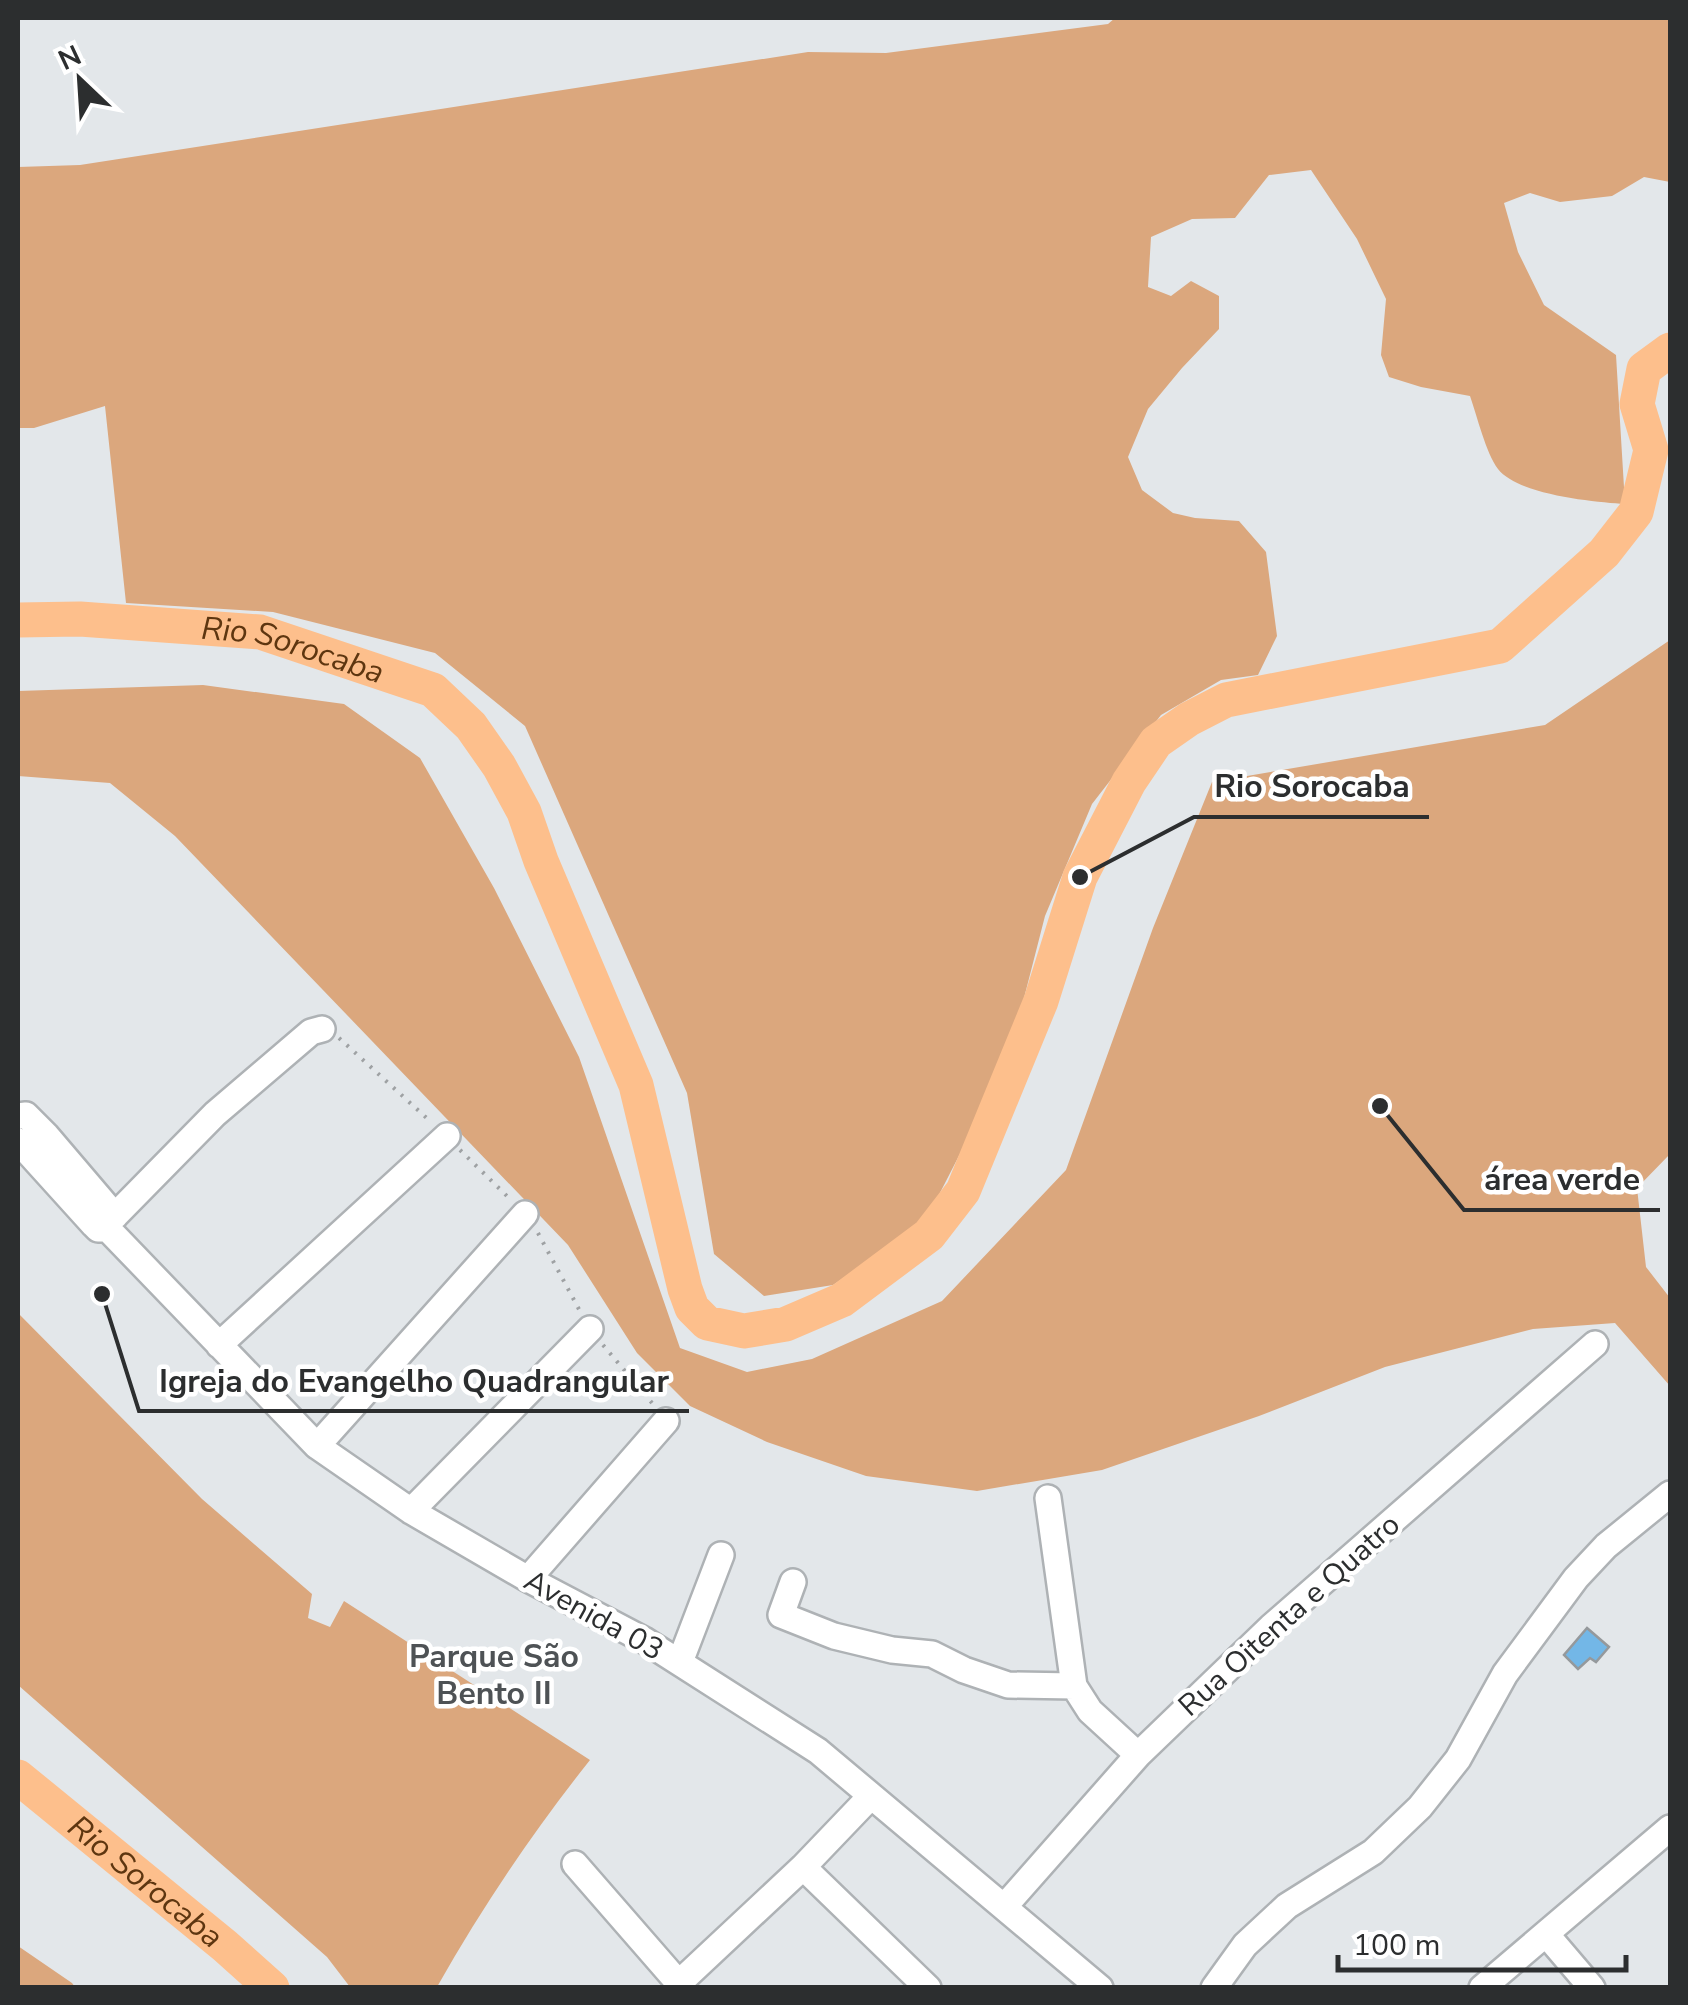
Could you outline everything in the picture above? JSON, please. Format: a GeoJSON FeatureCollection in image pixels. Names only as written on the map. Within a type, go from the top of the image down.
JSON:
{"type":"FeatureCollection","features":[{"type":"Feature","properties":{"kind":"street"},"geometry":{"type":"LineString","coordinates":[[18,1141],[98,1229],[215,1114],[311,1032],[322,1028]]}},
{"type":"Feature","properties":{"kind":"street"},"geometry":{"type":"LineString","coordinates":[[18,1116],[26,1115],[46,1135],[110,1221]]}},
{"type":"Feature","properties":{"kind":"street"},"geometry":{"type":"LineString","coordinates":[[218,1345],[447,1136]]}},
{"type":"Feature","properties":{"kind":"street"},"geometry":{"type":"LineString","coordinates":[[317,1446],[525,1214]]}},
{"type":"Feature","properties":{"kind":"street","name":"Avenida 03"},"geometry":{"type":"LineString","coordinates":[[110,1221],[218,1345],[317,1446],[411,1512],[644,1640],[818,1752],[1100,1988]]}},
{"type":"Feature","properties":{"kind":"street"},"geometry":{"type":"LineString","coordinates":[[411,1512],[590,1329]]}},
{"type":"Feature","properties":{"kind":"street","name":"Rua Oitenta e Quatro"},"geometry":{"type":"LineString","coordinates":[[1004,1907],[1138,1756],[1271,1627],[1595,1344]]}},
{"type":"Feature","properties":{"kind":"street"},"geometry":{"type":"LineString","coordinates":[[528,1579],[666,1420]]}},
{"type":"Feature","properties":{"kind":"street"},"geometry":{"type":"LineString","coordinates":[[1048,1498],[1074,1686],[1090,1710],[1138,1756]]}},
{"type":"Feature","properties":{"kind":"street"},"geometry":{"type":"LineString","coordinates":[[1214,1988],[1245,1945],[1287,1906],[1373,1852],[1420,1807],[1458,1759],[1505,1674],[1576,1578],[1606,1546],[1667,1504]]}},
{"type":"Feature","properties":{"kind":"street"},"geometry":{"type":"LineString","coordinates":[[680,1662],[722,1555]]}},
{"type":"Feature","properties":{"kind":"street"},"geometry":{"type":"LineString","coordinates":[[793,1582],[781,1615],[812,1628],[892,1650],[932,1654],[964,1670],[1008,1684],[1074,1686]]}},
{"type":"Feature","properties":{"kind":"street"},"geometry":{"type":"LineString","coordinates":[[575,1864],[681,1985],[804,1867],[870,1796]]}},
{"type":"Feature","properties":{"kind":"street"},"geometry":{"type":"LineString","coordinates":[[1482,1988],[1670,1828]]}},
{"type":"Feature","properties":{"kind":"street"},"geometry":{"type":"LineString","coordinates":[[804,1867],[928,1988]]}},
{"type":"Feature","properties":{"kind":"street"},"geometry":{"type":"LineString","coordinates":[[1546,1934],[1592,1988]]}},
{"type":"Feature","properties":{"kind":"shaded area"},"geometry":{"type":"Polygon","coordinates":[[[1115,18],[1670,18],[1670,182],[1644,177],[1612,196],[1560,202],[1530,193],[1504,203],[1518,252],[1544,305],[1616,355],[1625,504],[1558,496],[1508,478],[1490,454],[1470,396],[1389,377],[1381,355],[1386,299],[1357,239],[1311,170],[1269,175],[1235,218],[1192,219],[1151,237],[1148,287],[1171,296],[1191,281],[1219,296],[1219,329],[1148,409],[1128,457],[1142,490],[1173,513],[1239,521],[1266,552],[1277,636],[1258,675],[1221,680],[1161,715],[1092,804],[1045,916],[1024,998],[985,1105],[924,1224],[833,1285],[764,1296],[714,1254],[687,1093],[525,726],[435,653],[273,612],[126,603],[105,406],[34,428],[18,428],[18,167],[80,165],[808,52],[886,53],[1108,24],[1115,18]]]}},
{"type":"Feature","properties":{"kind":"shaded area"},"geometry":{"type":"Polygon","coordinates":[[[1670,640],[1670,1154],[1637,1188],[1646,1267],[1670,1298],[1670,1386],[1615,1323],[1533,1329],[1385,1367],[1102,1470],[977,1491],[866,1476],[767,1442],[690,1406],[637,1353],[568,1245],[175,836],[110,783],[18,776],[18,691],[203,685],[344,704],[420,758],[494,888],[579,1057],[680,1348],[747,1372],[812,1359],[942,1301],[1066,1170],[1153,928],[1212,782],[1545,725],[1670,640]]]}},
{"type":"Feature","properties":{"kind":"shaded area"},"geometry":{"type":"Polygon","coordinates":[[[18,1313],[202,1499],[312,1594],[308,1618],[330,1627],[344,1601],[590,1760],[509,1870],[437,1987],[350,1987],[327,1957],[18,1685],[18,1313]]]}},
{"type":"Feature","properties":{"kind":"shaded area"},"geometry":{"type":"Polygon","coordinates":[[[18,1946],[72,1983],[75,1987],[18,1987],[18,1946]]]}},
{"type":"Feature","properties":{"kind":"building"},"geometry":{"type":"Polygon","coordinates":[[[1587,1628],[1609,1647],[1596,1662],[1590,1658],[1578,1669],[1564,1655],[1587,1628]]]}},
{"type":"Feature","properties":{"kind":"waterway","name":"Rio Sorocaba"},"geometry":{"type":"LineString","coordinates":[[18,620],[80,619],[260,632],[433,690],[471,726],[524,812],[636,1085],[692,1308],[707,1323],[744,1331],[786,1324],[842,1300],[929,1235],[963,1191],[1041,1001],[1080,877],[1129,782],[1156,742],[1226,700],[1500,646],[1604,553],[1636,512],[1651,450],[1637,404],[1644,369],[1670,350]]}},
{"type":"Feature","properties":{"kind":"waterway"},"geometry":{"type":"LineString","coordinates":[[1651,450],[1670,450]]}},
{"type":"Feature","properties":{"kind":"waterway","name":"Rio Sorocaba"},"geometry":{"type":"LineString","coordinates":[[18,1777],[272,1988]]}},
{"type":"Feature","properties":{"kind":"place","name":"Rio Sorocaba"},"geometry":{"type":"Point","coordinates":[1080,877]}},
{"type":"Feature","properties":{"kind":"place","name":"área verde"},"geometry":{"type":"Point","coordinates":[1380,1106]}},
{"type":"Feature","properties":{"kind":"place","name":"Igreja do Evangelho Quadrangular"},"geometry":{"type":"Point","coordinates":[102,1294]}},
{"type":"Feature","properties":{"kind":"district","name":"Parque São Bento II"},"geometry":{"type":"Point","coordinates":[494,1674]}}]}
